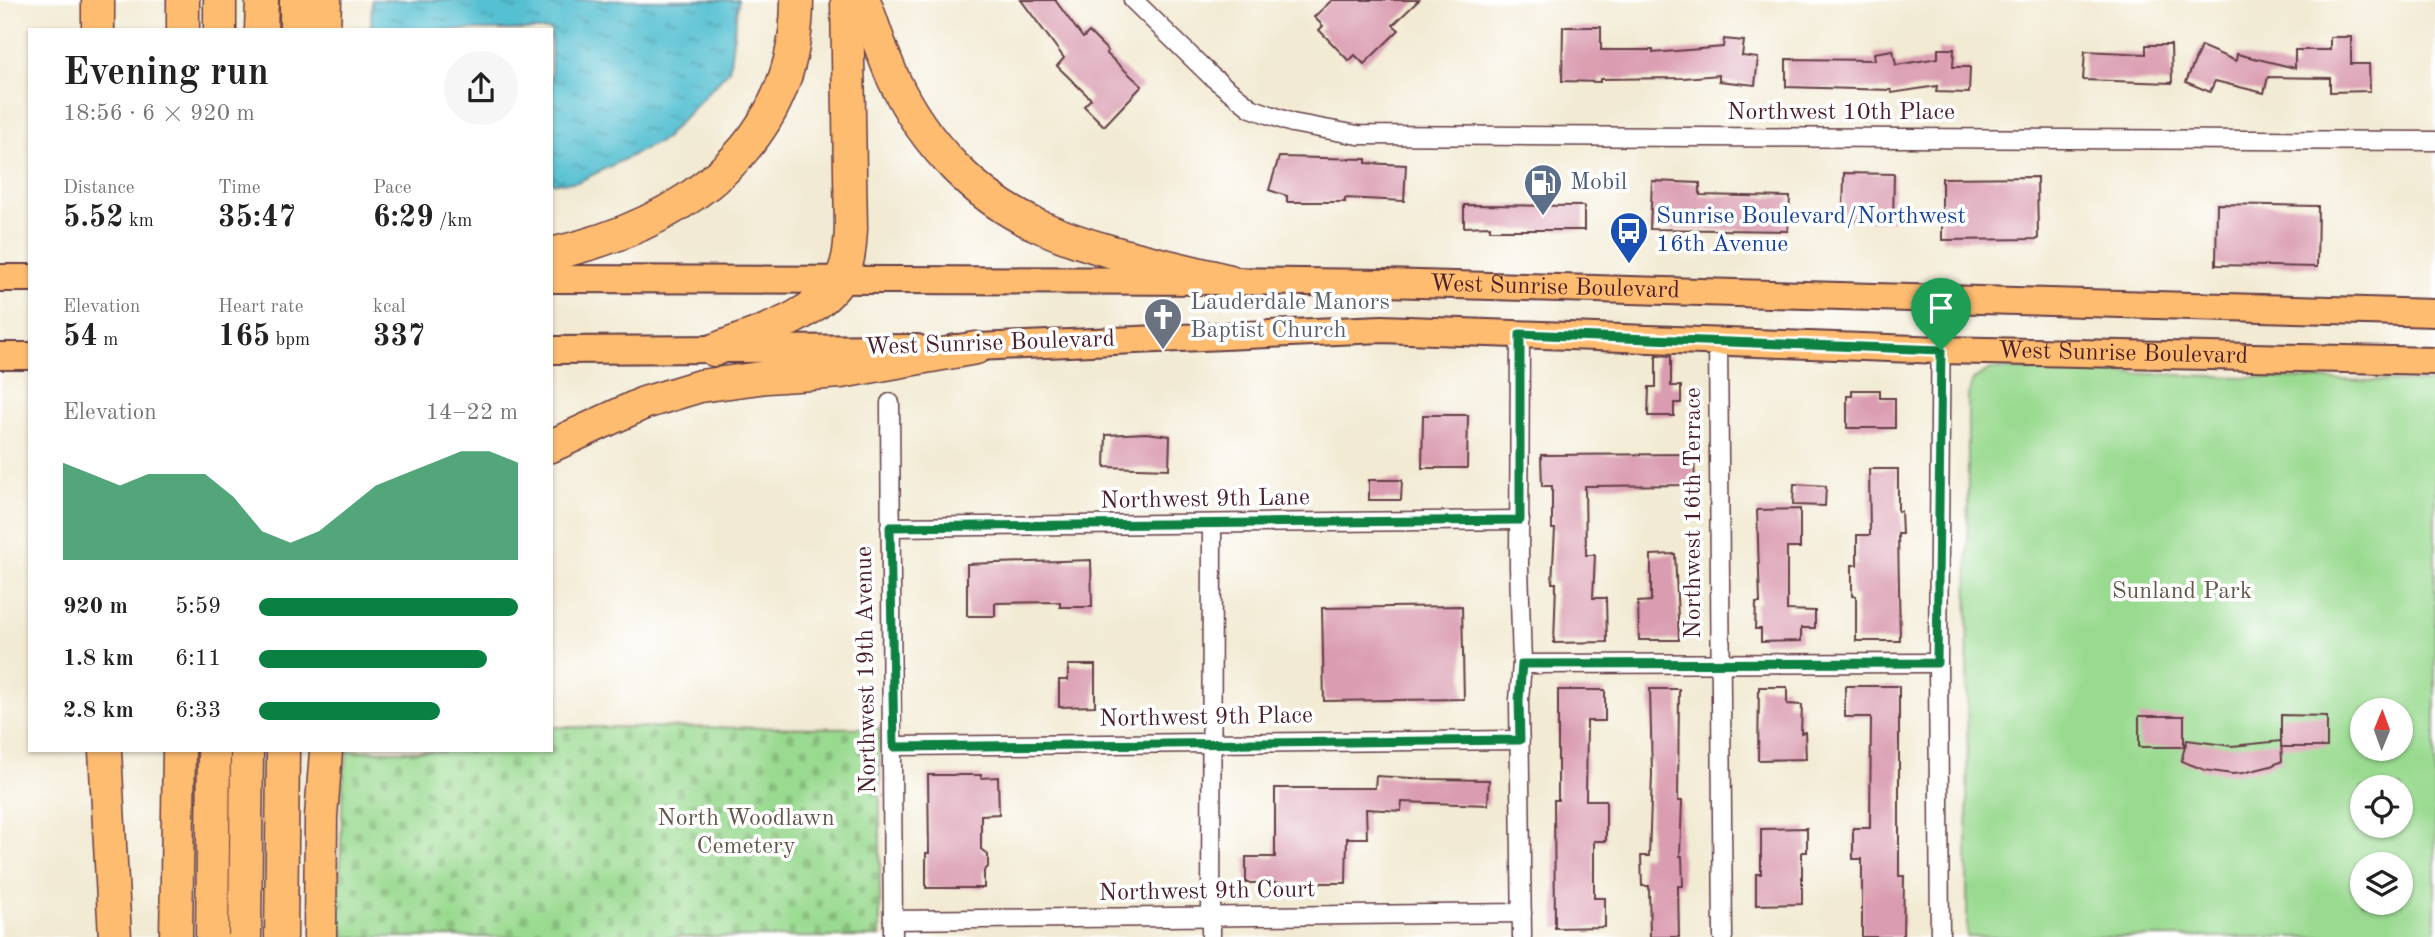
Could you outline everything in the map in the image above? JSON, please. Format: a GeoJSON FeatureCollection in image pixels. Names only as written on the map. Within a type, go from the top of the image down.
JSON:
{"type":"FeatureCollection","features":[{"type":"Feature","properties":{"kind":"highway"},"geometry":{"type":"LineString","coordinates":[[98,0],[98,28]]}},
{"type":"Feature","properties":{"kind":"highway"},"geometry":{"type":"LineString","coordinates":[[183,0],[183,28]]}},
{"type":"Feature","properties":{"kind":"highway"},"geometry":{"type":"LineString","coordinates":[[220,0],[220,28]]}},
{"type":"Feature","properties":{"kind":"highway"},"geometry":{"type":"LineString","coordinates":[[261,28],[262,0]]}},
{"type":"Feature","properties":{"kind":"highway"},"geometry":{"type":"LineString","coordinates":[[296,0],[296,28]]}},
{"type":"Feature","properties":{"kind":"highway"},"geometry":{"type":"LineString","coordinates":[[324,28],[325,0]]}},
{"type":"Feature","properties":{"kind":"highway"},"geometry":{"type":"LineString","coordinates":[[553,253],[613,237],[654,219],[695,195],[732,163],[762,125],[782,85],[795,36],[797,0]]}},
{"type":"Feature","properties":{"kind":"highway"},"geometry":{"type":"LineString","coordinates":[[714,350],[793,318],[825,297],[839,281],[850,251],[851,229],[847,0]]}},
{"type":"Feature","properties":{"kind":"highway"},"geometry":{"type":"LineString","coordinates":[[864,0],[894,80],[920,126],[956,168],[998,203],[1029,222],[1076,241],[1230,281]]}},
{"type":"Feature","properties":{"kind":"highway"},"geometry":{"type":"LineString","coordinates":[[553,445],[643,403],[701,386],[767,377],[841,372],[976,348]]}},
{"type":"Feature","properties":{"kind":"highway"},"geometry":{"type":"LineString","coordinates":[[105,752],[115,937]]}},
{"type":"Feature","properties":{"kind":"highway"},"geometry":{"type":"LineString","coordinates":[[176,937],[179,752]]}},
{"type":"Feature","properties":{"kind":"highway"},"geometry":{"type":"LineString","coordinates":[[212,937],[214,752]]}},
{"type":"Feature","properties":{"kind":"highway"},"geometry":{"type":"LineString","coordinates":[[245,937],[247,752]]}},
{"type":"Feature","properties":{"kind":"highway"},"geometry":{"type":"LineString","coordinates":[[281,937],[283,752]]}},
{"type":"Feature","properties":{"kind":"highway"},"geometry":{"type":"LineString","coordinates":[[320,937],[321,817],[327,752]]}},
{"type":"Feature","properties":{"kind":"main road"},"geometry":{"type":"LineString","coordinates":[[0,278],[28,278]]}},
{"type":"Feature","properties":{"kind":"main road","name":"West Sunrise Boulevard"},"geometry":{"type":"LineString","coordinates":[[553,279],[1230,281],[2435,313]]}},
{"type":"Feature","properties":{"kind":"main road","name":"West Sunrise Boulevard"},"geometry":{"type":"LineString","coordinates":[[553,350],[976,348],[1382,329],[1941,350],[2435,360]]}},
{"type":"Feature","properties":{"kind":"main road"},"geometry":{"type":"LineString","coordinates":[[0,356],[28,356]]}},
{"type":"Feature","properties":{"kind":"street","name":"Northwest 10th Place"},"geometry":{"type":"LineString","coordinates":[[1133,0],[1211,76],[1251,108],[1292,123],[1358,135],[2435,141]]}},
{"type":"Feature","properties":{"kind":"street"},"geometry":{"type":"LineString","coordinates":[[1940,937],[1937,663],[1941,298]]}},
{"type":"Feature","properties":{"kind":"street"},"geometry":{"type":"LineString","coordinates":[[1520,334],[1522,664],[1519,700],[1522,937]]}},
{"type":"Feature","properties":{"kind":"street","name":"Northwest 16th Terrace"},"geometry":{"type":"LineString","coordinates":[[1718,340],[1723,937]]}},
{"type":"Feature","properties":{"kind":"street","name":"Northwest 19th Avenue"},"geometry":{"type":"LineString","coordinates":[[890,403],[893,929]]}},
{"type":"Feature","properties":{"kind":"street","name":"Northwest 9th Lane"},"geometry":{"type":"LineString","coordinates":[[890,527],[1520,520]]}},
{"type":"Feature","properties":{"kind":"street"},"geometry":{"type":"LineString","coordinates":[[1211,937],[1212,525]]}},
{"type":"Feature","properties":{"kind":"street"},"geometry":{"type":"LineString","coordinates":[[1522,664],[1937,663]]}},
{"type":"Feature","properties":{"kind":"street","name":"Northwest 9th Place"},"geometry":{"type":"LineString","coordinates":[[894,747],[1520,740]]}},
{"type":"Feature","properties":{"kind":"street","name":"Northwest 9th Court"},"geometry":{"type":"LineString","coordinates":[[893,929],[1211,916],[1522,913]]}},
{"type":"Feature","properties":{"kind":"green space","name":"Sunland Park"},"geometry":{"type":"Polygon","coordinates":[[[1991,369],[2435,383],[2435,937],[1967,937],[1968,396],[1973,380],[1991,369]]]}},
{"type":"Feature","properties":{"kind":"green space","name":"North Woodlawn Cemetery"},"geometry":{"type":"Polygon","coordinates":[[[553,727],[880,728],[880,937],[338,937],[343,784],[348,752],[553,752],[553,727]]]}},
{"type":"Feature","properties":{"kind":"water"},"geometry":{"type":"Polygon","coordinates":[[[372,0],[738,0],[729,70],[663,140],[578,182],[553,183],[553,28],[371,28],[372,0]]]}},
{"type":"Feature","properties":{"kind":"building"},"geometry":{"type":"Polygon","coordinates":[[[1021,0],[1055,0],[1083,38],[1089,32],[1108,51],[1106,53],[1142,86],[1104,126],[1084,106],[1091,99],[1057,66],[1064,58],[1021,0]]]}},
{"type":"Feature","properties":{"kind":"building"},"geometry":{"type":"Polygon","coordinates":[[[1332,0],[1419,0],[1393,25],[1399,30],[1364,64],[1355,55],[1349,61],[1319,30],[1323,26],[1314,17],[1332,0]]]}},
{"type":"Feature","properties":{"kind":"building"},"geometry":{"type":"Polygon","coordinates":[[[1563,27],[1601,27],[1601,50],[1653,50],[1653,53],[1723,47],[1724,39],[1744,41],[1742,56],[1758,58],[1755,85],[1719,81],[1719,75],[1600,79],[1600,82],[1562,81],[1563,27]]]}},
{"type":"Feature","properties":{"kind":"building"},"geometry":{"type":"Polygon","coordinates":[[[2330,37],[2351,37],[2351,64],[2369,64],[2370,91],[2330,92],[2330,78],[2268,77],[2264,93],[2215,81],[2210,92],[2186,82],[2201,46],[2236,61],[2237,54],[2295,68],[2295,50],[2330,50],[2330,37]]]}},
{"type":"Feature","properties":{"kind":"building"},"geometry":{"type":"Polygon","coordinates":[[[2146,45],[2171,45],[2172,83],[2083,80],[2085,51],[2146,54],[2146,45]]]}},
{"type":"Feature","properties":{"kind":"building"},"geometry":{"type":"Polygon","coordinates":[[[1938,49],[1954,49],[1953,67],[1970,67],[1969,93],[1936,92],[1937,86],[1892,93],[1891,90],[1786,87],[1786,59],[1875,60],[1874,53],[1893,50],[1896,65],[1938,58],[1938,49]]]}},
{"type":"Feature","properties":{"kind":"building"},"geometry":{"type":"Polygon","coordinates":[[[1279,157],[1366,159],[1366,163],[1406,165],[1404,201],[1345,198],[1345,202],[1287,202],[1287,196],[1269,190],[1279,157]]]}},
{"type":"Feature","properties":{"kind":"building"},"geometry":{"type":"Polygon","coordinates":[[[1844,173],[1894,174],[1893,221],[1843,220],[1844,173]]]}},
{"type":"Feature","properties":{"kind":"building"},"geometry":{"type":"Polygon","coordinates":[[[2037,177],[2038,239],[1942,240],[1942,178],[2037,177]]]}},
{"type":"Feature","properties":{"kind":"building"},"geometry":{"type":"Polygon","coordinates":[[[1652,181],[1700,183],[1700,195],[1790,197],[1788,231],[1650,229],[1652,181]]]}},
{"type":"Feature","properties":{"kind":"building"},"geometry":{"type":"Polygon","coordinates":[[[2217,204],[2318,206],[2317,267],[2216,265],[2217,204]]]}},
{"type":"Feature","properties":{"kind":"building"},"geometry":{"type":"Polygon","coordinates":[[[1464,205],[1584,206],[1584,230],[1490,230],[1490,226],[1464,227],[1464,205]]]}},
{"type":"Feature","properties":{"kind":"building"},"geometry":{"type":"Polygon","coordinates":[[[1656,355],[1671,356],[1671,386],[1681,386],[1681,403],[1674,403],[1674,416],[1648,416],[1649,387],[1656,387],[1656,355]]]}},
{"type":"Feature","properties":{"kind":"building"},"geometry":{"type":"Polygon","coordinates":[[[1852,390],[1880,390],[1880,398],[1895,398],[1895,428],[1847,428],[1847,396],[1852,396],[1852,390]]]}},
{"type":"Feature","properties":{"kind":"building"},"geometry":{"type":"Polygon","coordinates":[[[1423,415],[1468,415],[1467,468],[1422,468],[1423,415]]]}},
{"type":"Feature","properties":{"kind":"building"},"geometry":{"type":"Polygon","coordinates":[[[1146,433],[1170,436],[1169,469],[1105,467],[1106,435],[1146,433]]]}},
{"type":"Feature","properties":{"kind":"building"},"geometry":{"type":"Polygon","coordinates":[[[1694,454],[1695,485],[1585,486],[1586,555],[1595,555],[1593,598],[1606,598],[1607,642],[1554,643],[1556,583],[1552,583],[1555,529],[1552,529],[1552,486],[1542,486],[1541,455],[1694,454]]]}},
{"type":"Feature","properties":{"kind":"building"},"geometry":{"type":"Polygon","coordinates":[[[1869,469],[1898,469],[1898,511],[1901,511],[1902,534],[1898,534],[1900,641],[1856,641],[1856,596],[1852,596],[1852,565],[1857,565],[1857,535],[1870,535],[1869,469]]]}},
{"type":"Feature","properties":{"kind":"building"},"geometry":{"type":"Polygon","coordinates":[[[1369,480],[1402,480],[1401,500],[1369,500],[1369,480]]]}},
{"type":"Feature","properties":{"kind":"building"},"geometry":{"type":"Polygon","coordinates":[[[1794,484],[1826,486],[1825,506],[1793,505],[1794,484]]]}},
{"type":"Feature","properties":{"kind":"building"},"geometry":{"type":"Polygon","coordinates":[[[1800,509],[1800,548],[1787,548],[1787,610],[1815,611],[1815,628],[1801,628],[1801,641],[1761,642],[1761,629],[1755,629],[1756,603],[1760,603],[1757,510],[1800,509]]]}},
{"type":"Feature","properties":{"kind":"building"},"geometry":{"type":"Polygon","coordinates":[[[1675,554],[1679,640],[1639,640],[1638,602],[1651,601],[1651,555],[1675,554]]]}},
{"type":"Feature","properties":{"kind":"building"},"geometry":{"type":"Polygon","coordinates":[[[1091,560],[1092,607],[1060,607],[1060,602],[995,603],[995,616],[967,616],[967,564],[1091,560]]]}},
{"type":"Feature","properties":{"kind":"building"},"geometry":{"type":"Polygon","coordinates":[[[1462,606],[1464,699],[1324,701],[1322,608],[1462,606]]]}},
{"type":"Feature","properties":{"kind":"building"},"geometry":{"type":"Polygon","coordinates":[[[1068,665],[1095,665],[1095,706],[1059,707],[1059,680],[1068,680],[1068,665]]]}},
{"type":"Feature","properties":{"kind":"building"},"geometry":{"type":"Polygon","coordinates":[[[1845,686],[1899,686],[1899,876],[1904,876],[1903,937],[1862,937],[1862,859],[1853,859],[1853,828],[1870,828],[1871,717],[1845,717],[1845,686]]]}},
{"type":"Feature","properties":{"kind":"building"},"geometry":{"type":"Polygon","coordinates":[[[1759,687],[1787,687],[1787,704],[1802,705],[1801,733],[1805,732],[1806,759],[1758,760],[1759,687]]]}},
{"type":"Feature","properties":{"kind":"building"},"geometry":{"type":"Polygon","coordinates":[[[1650,689],[1679,689],[1678,801],[1682,801],[1680,856],[1683,886],[1678,886],[1679,937],[1650,937],[1649,886],[1642,886],[1641,856],[1649,856],[1652,774],[1650,689]]]}},
{"type":"Feature","properties":{"kind":"building"},"geometry":{"type":"Polygon","coordinates":[[[1558,690],[1605,690],[1605,721],[1587,721],[1586,800],[1606,800],[1606,841],[1594,841],[1594,898],[1605,898],[1605,927],[1555,928],[1554,800],[1558,800],[1558,690]]]}},
{"type":"Feature","properties":{"kind":"building"},"geometry":{"type":"Polygon","coordinates":[[[2281,715],[2327,716],[2327,747],[2281,747],[2281,715]]]}},
{"type":"Feature","properties":{"kind":"building"},"geometry":{"type":"Polygon","coordinates":[[[2139,716],[2184,716],[2184,747],[2139,747],[2139,716]]]}},
{"type":"Feature","properties":{"kind":"building"},"geometry":{"type":"Polygon","coordinates":[[[2187,740],[2232,746],[2281,741],[2282,761],[2243,773],[2205,770],[2181,761],[2187,740]]]}},
{"type":"Feature","properties":{"kind":"building"},"geometry":{"type":"Polygon","coordinates":[[[928,775],[998,777],[999,814],[981,815],[981,849],[988,855],[984,888],[926,888],[926,853],[929,853],[928,775]]]}},
{"type":"Feature","properties":{"kind":"building"},"geometry":{"type":"Polygon","coordinates":[[[1376,776],[1489,780],[1488,805],[1402,802],[1401,811],[1366,809],[1367,838],[1347,838],[1346,883],[1246,883],[1246,857],[1275,857],[1275,788],[1375,788],[1376,776]]]}},
{"type":"Feature","properties":{"kind":"building"},"geometry":{"type":"Polygon","coordinates":[[[1807,828],[1807,852],[1802,852],[1802,904],[1756,905],[1756,874],[1761,874],[1761,829],[1807,828]]]}},
{"type":"Feature","properties":{"kind":"place","name":"Mobil"},"geometry":{"type":"Point","coordinates":[1543,217]}},
{"type":"Feature","properties":{"kind":"place","name":"Sunrise Boulevard/Northwest 16th Avenue"},"geometry":{"type":"Point","coordinates":[1629,265]}},
{"type":"Feature","properties":{"kind":"place","name":"Lauderdale Manors Baptist Church"},"geometry":{"type":"Point","coordinates":[1163,351]}},
{"type":"Feature","properties":{"kind":"route"},"geometry":{"type":"LineString","coordinates":[[1520,334],[1941,350],[1937,663],[1522,664],[1520,740],[894,747],[890,527],[1520,520],[1520,334]]}}]}
